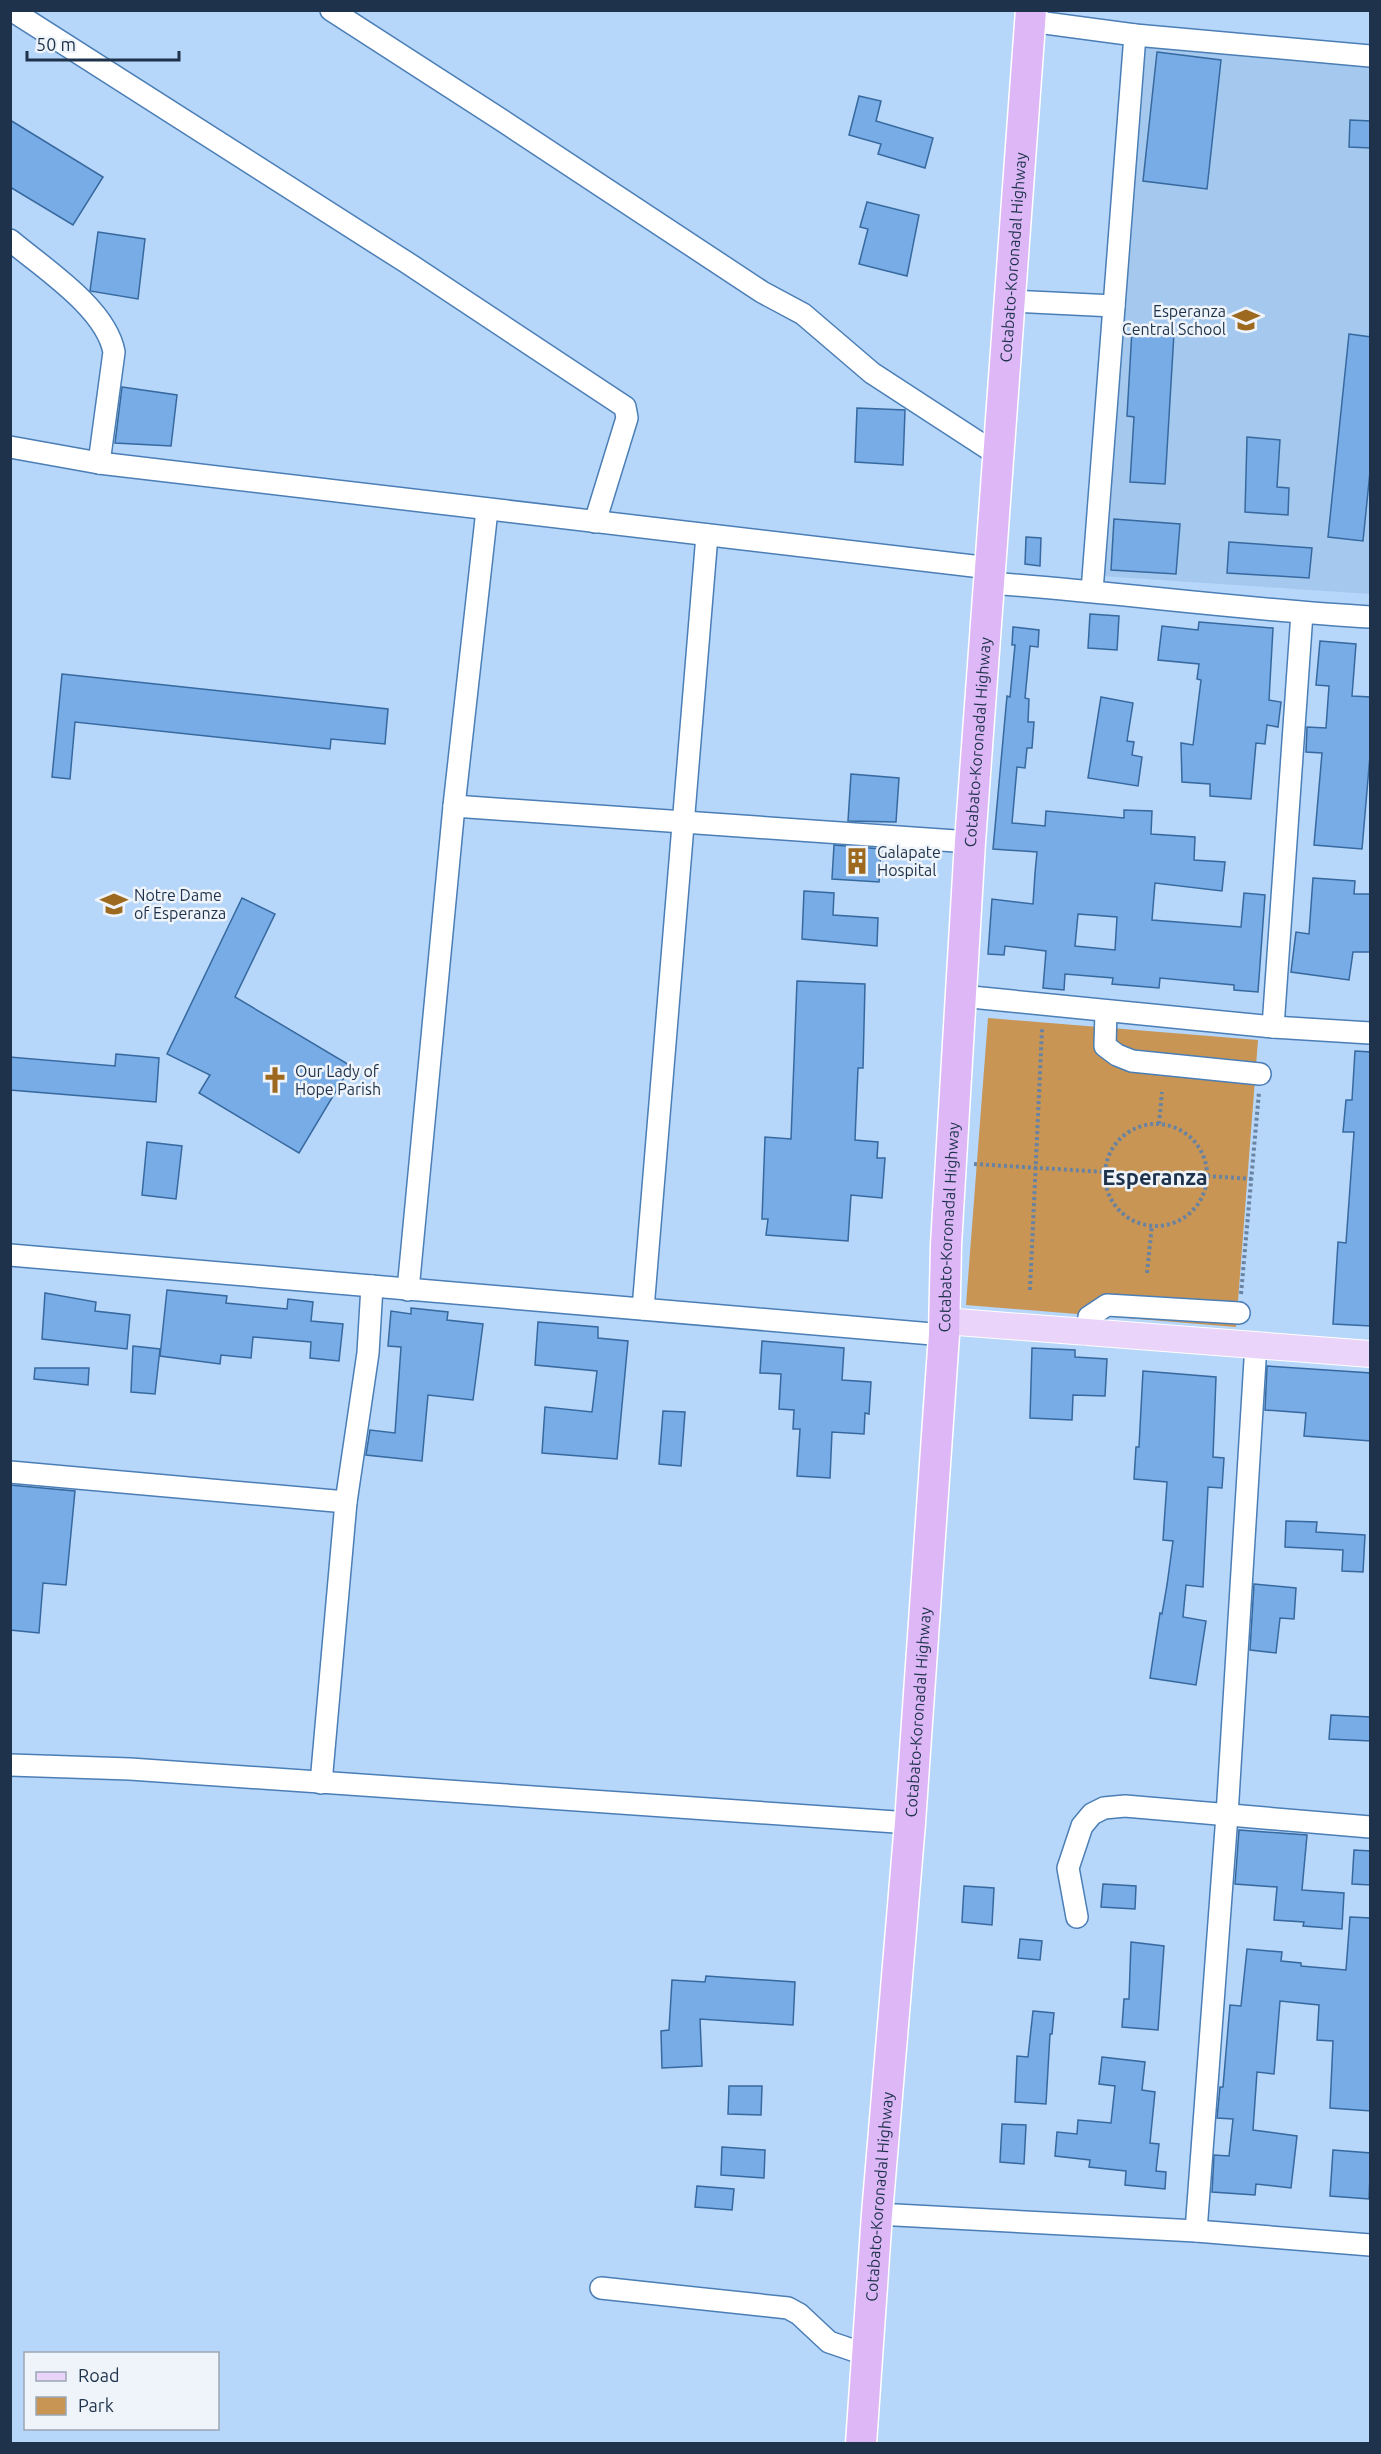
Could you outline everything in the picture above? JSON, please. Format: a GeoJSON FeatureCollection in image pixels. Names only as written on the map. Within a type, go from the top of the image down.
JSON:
{"type":"FeatureCollection","features":[{"type":"Feature","properties":{"kind":"highway","name":"Cotabato-Koronadal Highway"},"geometry":{"type":"LineString","coordinates":[[861,2444],[877,2214],[910,1823],[944,1328],[970,842],[1030,16]]}},
{"type":"Feature","properties":{"kind":"main road"},"geometry":{"type":"LineString","coordinates":[[944,1328],[1256,1344],[1371,1354]]}},
{"type":"Feature","properties":{"kind":"street"},"geometry":{"type":"LineString","coordinates":[[11,10],[406,262],[625,408],[627,418],[595,522]]}},
{"type":"Feature","properties":{"kind":"street"},"geometry":{"type":"LineString","coordinates":[[331,10],[762,292],[803,314],[872,372],[915,403],[998,455]]}},
{"type":"Feature","properties":{"kind":"street"},"geometry":{"type":"LineString","coordinates":[[1030,16],[1135,35],[1371,56]]}},
{"type":"Feature","properties":{"kind":"street"},"geometry":{"type":"LineString","coordinates":[[1092,591],[1135,35]]}},
{"type":"Feature","properties":{"kind":"street"},"geometry":{"type":"LineString","coordinates":[[10,240],[91,311],[105,326],[112,339],[114,352],[99,463]]}},
{"type":"Feature","properties":{"kind":"street"},"geometry":{"type":"LineString","coordinates":[[1010,301],[1114,306]]}},
{"type":"Feature","properties":{"kind":"street"},"geometry":{"type":"LineString","coordinates":[[10,447],[99,463],[707,535],[1092,591],[1302,613],[1371,617]]}},
{"type":"Feature","properties":{"kind":"street"},"geometry":{"type":"LineString","coordinates":[[408,1290],[454,806],[487,510]]}},
{"type":"Feature","properties":{"kind":"street"},"geometry":{"type":"LineString","coordinates":[[643,1309],[707,535]]}},
{"type":"Feature","properties":{"kind":"street"},"geometry":{"type":"LineString","coordinates":[[1273,1027],[1302,613]]}},
{"type":"Feature","properties":{"kind":"street"},"geometry":{"type":"LineString","coordinates":[[454,806],[970,842]]}},
{"type":"Feature","properties":{"kind":"street"},"geometry":{"type":"LineString","coordinates":[[961,996],[1273,1027],[1371,1033]]}},
{"type":"Feature","properties":{"kind":"street"},"geometry":{"type":"LineString","coordinates":[[1106,1011],[1105,1046],[1117,1055],[1132,1061],[1260,1074]]}},
{"type":"Feature","properties":{"kind":"street"},"geometry":{"type":"LineString","coordinates":[[10,1255],[643,1309],[944,1328]]}},
{"type":"Feature","properties":{"kind":"street"},"geometry":{"type":"LineString","coordinates":[[321,1783],[346,1502],[368,1353],[372,1286]]}},
{"type":"Feature","properties":{"kind":"street"},"geometry":{"type":"LineString","coordinates":[[1086,1334],[1089,1317],[1107,1305],[1239,1312]]}},
{"type":"Feature","properties":{"kind":"street"},"geometry":{"type":"LineString","coordinates":[[1196,2231],[1227,1815],[1256,1344]]}},
{"type":"Feature","properties":{"kind":"street"},"geometry":{"type":"LineString","coordinates":[[10,1472],[346,1502]]}},
{"type":"Feature","properties":{"kind":"street"},"geometry":{"type":"LineString","coordinates":[[10,1765],[130,1770],[910,1823]]}},
{"type":"Feature","properties":{"kind":"street"},"geometry":{"type":"LineString","coordinates":[[1077,1917],[1068,1868],[1082,1826],[1092,1814],[1104,1808],[1125,1806],[1371,1827]]}},
{"type":"Feature","properties":{"kind":"street"},"geometry":{"type":"LineString","coordinates":[[877,2214],[1196,2231],[1371,2245]]}},
{"type":"Feature","properties":{"kind":"street"},"geometry":{"type":"LineString","coordinates":[[601,2288],[788,2308],[799,2314],[829,2342],[867,2355]]}},
{"type":"Feature","properties":{"kind":"path"},"geometry":{"type":"LineString","coordinates":[[1030,1290],[1042,1029]]}},
{"type":"Feature","properties":{"kind":"path"},"geometry":{"type":"LineString","coordinates":[[1239,1312],[1253,1179],[1260,1074]]}},
{"type":"Feature","properties":{"kind":"path"},"geometry":{"type":"LineString","coordinates":[[1160,1124],[1162,1092]]}},
{"type":"Feature","properties":{"kind":"path"},"geometry":{"type":"LineString","coordinates":[[1146,1124],[1160,1124],[1174,1127],[1188,1135],[1198,1147],[1207,1176],[1201,1199],[1185,1216],[1164,1225],[1152,1225],[1127,1216],[1118,1208],[1110,1197],[1105,1172],[1107,1158],[1122,1136],[1146,1124]]}},
{"type":"Feature","properties":{"kind":"path"},"geometry":{"type":"LineString","coordinates":[[952,1163],[1105,1172]]}},
{"type":"Feature","properties":{"kind":"path"},"geometry":{"type":"LineString","coordinates":[[1207,1176],[1253,1179]]}},
{"type":"Feature","properties":{"kind":"path"},"geometry":{"type":"LineString","coordinates":[[1147,1273],[1152,1225]]}},
{"type":"Feature","properties":{"kind":"shaded area","name":"Esperanza Central School"},"geometry":{"type":"Polygon","coordinates":[[[1141,44],[1370,65],[1370,594],[1102,576],[1141,44]]]}},
{"type":"Feature","properties":{"kind":"green space"},"geometry":{"type":"Polygon","coordinates":[[[988,1018],[1258,1040],[1236,1327],[966,1305],[988,1018]]]}},
{"type":"Feature","properties":{"kind":"building"},"geometry":{"type":"Polygon","coordinates":[[[1157,52],[1221,60],[1207,189],[1143,181],[1157,52]]]}},
{"type":"Feature","properties":{"kind":"building"},"geometry":{"type":"Polygon","coordinates":[[[859,96],[881,101],[876,121],[933,138],[925,168],[878,154],[881,144],[849,135],[859,96]]]}},
{"type":"Feature","properties":{"kind":"building"},"geometry":{"type":"Polygon","coordinates":[[[10,120],[103,177],[73,225],[10,187],[10,120]]]}},
{"type":"Feature","properties":{"kind":"building"},"geometry":{"type":"Polygon","coordinates":[[[1350,120],[1371,121],[1371,148],[1349,147],[1350,120]]]}},
{"type":"Feature","properties":{"kind":"building"},"geometry":{"type":"Polygon","coordinates":[[[867,202],[919,215],[907,276],[859,264],[868,229],[860,227],[867,202]]]}},
{"type":"Feature","properties":{"kind":"building"},"geometry":{"type":"Polygon","coordinates":[[[98,232],[145,239],[138,299],[90,291],[98,232]]]}},
{"type":"Feature","properties":{"kind":"building"},"geometry":{"type":"Polygon","coordinates":[[[1132,330],[1174,333],[1165,484],[1130,482],[1134,417],[1127,416],[1132,330]]]}},
{"type":"Feature","properties":{"kind":"building"},"geometry":{"type":"Polygon","coordinates":[[[1349,334],[1371,337],[1371,462],[1363,541],[1328,537],[1349,334]]]}},
{"type":"Feature","properties":{"kind":"building"},"geometry":{"type":"Polygon","coordinates":[[[122,387],[177,395],[171,446],[115,443],[122,387]]]}},
{"type":"Feature","properties":{"kind":"building"},"geometry":{"type":"Polygon","coordinates":[[[857,408],[905,410],[903,465],[855,462],[857,408]]]}},
{"type":"Feature","properties":{"kind":"building"},"geometry":{"type":"Polygon","coordinates":[[[1247,437],[1280,440],[1277,487],[1289,488],[1288,515],[1245,512],[1247,437]]]}},
{"type":"Feature","properties":{"kind":"building"},"geometry":{"type":"Polygon","coordinates":[[[1114,519],[1180,524],[1176,574],[1111,570],[1114,519]]]}},
{"type":"Feature","properties":{"kind":"building"},"geometry":{"type":"Polygon","coordinates":[[[1026,537],[1041,538],[1040,566],[1025,564],[1026,537]]]}},
{"type":"Feature","properties":{"kind":"building"},"geometry":{"type":"Polygon","coordinates":[[[1229,542],[1312,548],[1309,578],[1227,573],[1229,542]]]}},
{"type":"Feature","properties":{"kind":"building"},"geometry":{"type":"Polygon","coordinates":[[[1090,614],[1119,616],[1117,650],[1088,648],[1090,614]]]}},
{"type":"Feature","properties":{"kind":"building"},"geometry":{"type":"Polygon","coordinates":[[[1199,622],[1273,628],[1269,700],[1281,702],[1278,727],[1267,725],[1265,744],[1256,743],[1251,799],[1210,796],[1210,784],[1182,782],[1181,743],[1193,745],[1201,680],[1197,679],[1199,664],[1158,660],[1162,626],[1198,630],[1199,622]]]}},
{"type":"Feature","properties":{"kind":"building"},"geometry":{"type":"Polygon","coordinates":[[[1013,627],[1039,630],[1038,647],[1030,646],[1025,698],[1029,699],[1028,722],[1034,722],[1032,748],[1027,748],[1025,768],[1017,767],[1012,823],[1045,826],[1046,811],[1124,818],[1124,810],[1152,811],[1151,834],[1195,837],[1194,860],[1225,862],[1222,891],[1155,883],[1152,920],[1241,927],[1244,893],[1265,895],[1258,992],[1234,990],[1234,985],[1160,978],[1159,988],[1112,984],[1113,978],[1065,974],[1064,990],[1043,988],[1046,951],[1005,946],[1004,955],[988,954],[992,899],[1033,904],[1037,852],[993,849],[1007,696],[1010,697],[1015,645],[1012,645],[1013,627]],[[1078,914],[1075,946],[1115,950],[1117,917],[1078,914]]]}},
{"type":"Feature","properties":{"kind":"building"},"geometry":{"type":"Polygon","coordinates":[[[1320,641],[1356,644],[1352,696],[1371,697],[1371,744],[1362,849],[1314,845],[1322,753],[1306,752],[1307,727],[1326,728],[1329,686],[1316,685],[1320,641]]]}},
{"type":"Feature","properties":{"kind":"building"},"geometry":{"type":"Polygon","coordinates":[[[62,674],[388,709],[385,744],[331,739],[330,749],[75,722],[70,779],[52,777],[62,674]]]}},
{"type":"Feature","properties":{"kind":"building"},"geometry":{"type":"Polygon","coordinates":[[[1101,697],[1133,703],[1127,741],[1134,742],[1132,755],[1142,757],[1138,786],[1088,778],[1101,697]]]}},
{"type":"Feature","properties":{"kind":"building"},"geometry":{"type":"Polygon","coordinates":[[[851,774],[899,778],[896,822],[848,821],[851,774]]]}},
{"type":"Feature","properties":{"kind":"building","name":"Galapate Hospital"},"geometry":{"type":"Polygon","coordinates":[[[834,845],[881,849],[879,882],[832,879],[834,845]]]}},
{"type":"Feature","properties":{"kind":"building"},"geometry":{"type":"Polygon","coordinates":[[[1313,878],[1355,881],[1354,894],[1371,894],[1371,952],[1353,952],[1349,980],[1291,972],[1296,932],[1309,934],[1313,878]]]}},
{"type":"Feature","properties":{"kind":"building"},"geometry":{"type":"Polygon","coordinates":[[[804,891],[834,893],[833,915],[878,918],[877,946],[802,939],[804,891]]]}},
{"type":"Feature","properties":{"kind":"building","name":"Our Lady of Hope Parish"},"geometry":{"type":"Polygon","coordinates":[[[242,898],[275,914],[235,997],[351,1066],[299,1153],[199,1093],[210,1075],[167,1054],[242,898]]]}},
{"type":"Feature","properties":{"kind":"building"},"geometry":{"type":"Polygon","coordinates":[[[797,981],[865,984],[863,1068],[858,1068],[855,1140],[878,1142],[877,1158],[885,1158],[882,1198],[851,1195],[848,1241],[766,1235],[768,1219],[762,1219],[765,1137],[791,1139],[797,981]]]}},
{"type":"Feature","properties":{"kind":"building"},"geometry":{"type":"Polygon","coordinates":[[[1355,1051],[1371,1052],[1371,1326],[1333,1324],[1338,1242],[1346,1243],[1354,1132],[1343,1132],[1346,1100],[1352,1100],[1355,1051]]]}},
{"type":"Feature","properties":{"kind":"building"},"geometry":{"type":"Polygon","coordinates":[[[116,1054],[159,1058],[156,1102],[10,1090],[10,1057],[115,1066],[116,1054]]]}},
{"type":"Feature","properties":{"kind":"building"},"geometry":{"type":"Polygon","coordinates":[[[147,1142],[182,1146],[176,1199],[142,1195],[147,1142]]]}},
{"type":"Feature","properties":{"kind":"building"},"geometry":{"type":"Polygon","coordinates":[[[167,1290],[227,1296],[226,1303],[287,1309],[288,1299],[313,1302],[311,1321],[343,1324],[339,1361],[310,1358],[311,1342],[253,1337],[251,1358],[221,1355],[220,1364],[160,1356],[167,1290]]]}},
{"type":"Feature","properties":{"kind":"building"},"geometry":{"type":"Polygon","coordinates":[[[45,1293],[96,1302],[95,1311],[130,1315],[127,1349],[42,1339],[45,1293]]]}},
{"type":"Feature","properties":{"kind":"building"},"geometry":{"type":"Polygon","coordinates":[[[411,1308],[448,1312],[447,1320],[483,1324],[473,1400],[428,1395],[422,1461],[366,1455],[370,1430],[395,1433],[401,1347],[388,1346],[391,1311],[411,1314],[411,1308]]]}},
{"type":"Feature","properties":{"kind":"building"},"geometry":{"type":"Polygon","coordinates":[[[538,1322],[598,1327],[598,1338],[628,1341],[617,1459],[542,1453],[545,1407],[592,1412],[597,1371],[535,1365],[538,1322]]]}},
{"type":"Feature","properties":{"kind":"building"},"geometry":{"type":"Polygon","coordinates":[[[762,1341],[844,1348],[842,1380],[871,1382],[869,1414],[865,1413],[864,1434],[832,1432],[830,1478],[797,1476],[800,1429],[793,1429],[794,1410],[779,1409],[781,1374],[760,1373],[762,1341]]]}},
{"type":"Feature","properties":{"kind":"building"},"geometry":{"type":"Polygon","coordinates":[[[133,1346],[160,1349],[155,1394],[131,1392],[133,1346]]]}},
{"type":"Feature","properties":{"kind":"building"},"geometry":{"type":"Polygon","coordinates":[[[1032,1348],[1075,1350],[1075,1357],[1107,1359],[1105,1396],[1073,1395],[1072,1420],[1030,1418],[1032,1348]]]}},
{"type":"Feature","properties":{"kind":"building"},"geometry":{"type":"Polygon","coordinates":[[[1267,1366],[1371,1373],[1371,1441],[1304,1436],[1306,1413],[1265,1410],[1267,1366]]]}},
{"type":"Feature","properties":{"kind":"building"},"geometry":{"type":"Polygon","coordinates":[[[35,1368],[89,1368],[88,1385],[34,1379],[35,1368]]]}},
{"type":"Feature","properties":{"kind":"building"},"geometry":{"type":"Polygon","coordinates":[[[1143,1371],[1216,1377],[1213,1457],[1224,1458],[1222,1488],[1208,1487],[1203,1587],[1186,1585],[1183,1617],[1206,1621],[1196,1685],[1150,1678],[1173,1541],[1163,1540],[1167,1482],[1134,1479],[1136,1447],[1139,1447],[1143,1371]]]}},
{"type":"Feature","properties":{"kind":"building"},"geometry":{"type":"Polygon","coordinates":[[[663,1411],[685,1412],[681,1466],[659,1464],[663,1411]]]}},
{"type":"Feature","properties":{"kind":"building"},"geometry":{"type":"Polygon","coordinates":[[[10,1485],[75,1491],[66,1585],[43,1583],[39,1633],[10,1630],[10,1485]]]}},
{"type":"Feature","properties":{"kind":"building"},"geometry":{"type":"Polygon","coordinates":[[[1286,1521],[1317,1522],[1316,1532],[1365,1535],[1363,1572],[1342,1571],[1343,1550],[1285,1547],[1286,1521]]]}},
{"type":"Feature","properties":{"kind":"building"},"geometry":{"type":"Polygon","coordinates":[[[1254,1584],[1296,1588],[1294,1619],[1280,1618],[1276,1653],[1250,1650],[1254,1584]]]}},
{"type":"Feature","properties":{"kind":"building"},"geometry":{"type":"Polygon","coordinates":[[[1331,1715],[1371,1717],[1371,1741],[1329,1739],[1331,1715]]]}},
{"type":"Feature","properties":{"kind":"building"},"geometry":{"type":"Polygon","coordinates":[[[1239,1830],[1307,1835],[1302,1890],[1344,1893],[1342,1929],[1303,1926],[1304,1922],[1274,1920],[1277,1887],[1235,1884],[1239,1830]]]}},
{"type":"Feature","properties":{"kind":"building"},"geometry":{"type":"Polygon","coordinates":[[[1354,1850],[1371,1851],[1371,1885],[1352,1884],[1354,1850]]]}},
{"type":"Feature","properties":{"kind":"building"},"geometry":{"type":"Polygon","coordinates":[[[1103,1884],[1136,1886],[1135,1909],[1101,1907],[1103,1884]]]}},
{"type":"Feature","properties":{"kind":"building"},"geometry":{"type":"Polygon","coordinates":[[[964,1886],[994,1888],[992,1925],[962,1922],[964,1886]]]}},
{"type":"Feature","properties":{"kind":"building"},"geometry":{"type":"Polygon","coordinates":[[[1350,1917],[1371,1918],[1371,2111],[1330,2108],[1333,2041],[1317,2040],[1319,2005],[1280,2001],[1274,2074],[1257,2072],[1253,2130],[1297,2136],[1291,2188],[1256,2184],[1255,2195],[1212,2192],[1214,2155],[1229,2156],[1233,2119],[1217,2118],[1220,2087],[1223,2087],[1230,2005],[1241,2006],[1247,1949],[1282,1952],[1281,1961],[1301,1963],[1301,1966],[1346,1970],[1350,1917]]]}},
{"type":"Feature","properties":{"kind":"building"},"geometry":{"type":"Polygon","coordinates":[[[1020,1939],[1042,1941],[1040,1960],[1018,1958],[1020,1939]]]}},
{"type":"Feature","properties":{"kind":"building"},"geometry":{"type":"Polygon","coordinates":[[[1131,1942],[1164,1946],[1158,2030],[1122,2027],[1124,1999],[1129,1999],[1131,1942]]]}},
{"type":"Feature","properties":{"kind":"building"},"geometry":{"type":"Polygon","coordinates":[[[706,1976],[795,1982],[793,2025],[700,2019],[702,2066],[662,2068],[661,2031],[669,2030],[672,1980],[705,1982],[706,1976]]]}},
{"type":"Feature","properties":{"kind":"building"},"geometry":{"type":"Polygon","coordinates":[[[1033,2011],[1054,2013],[1052,2034],[1050,2034],[1046,2104],[1015,2102],[1017,2056],[1028,2057],[1033,2011]]]}},
{"type":"Feature","properties":{"kind":"building"},"geometry":{"type":"Polygon","coordinates":[[[1102,2057],[1145,2062],[1142,2090],[1155,2092],[1150,2143],[1159,2144],[1156,2171],[1166,2172],[1165,2189],[1125,2185],[1126,2171],[1089,2167],[1090,2160],[1055,2156],[1057,2132],[1077,2134],[1078,2120],[1111,2123],[1115,2086],[1099,2084],[1102,2057]]]}},
{"type":"Feature","properties":{"kind":"building"},"geometry":{"type":"Polygon","coordinates":[[[729,2086],[762,2086],[761,2115],[728,2114],[729,2086]]]}},
{"type":"Feature","properties":{"kind":"building"},"geometry":{"type":"Polygon","coordinates":[[[1002,2124],[1026,2125],[1024,2164],[1000,2162],[1002,2124]]]}},
{"type":"Feature","properties":{"kind":"building"},"geometry":{"type":"Polygon","coordinates":[[[722,2147],[765,2150],[764,2178],[721,2175],[722,2147]]]}},
{"type":"Feature","properties":{"kind":"building"},"geometry":{"type":"Polygon","coordinates":[[[1333,2150],[1371,2153],[1369,2199],[1330,2196],[1333,2150]]]}},
{"type":"Feature","properties":{"kind":"building"},"geometry":{"type":"Polygon","coordinates":[[[697,2186],[734,2189],[732,2210],[695,2207],[697,2186]]]}},
{"type":"Feature","properties":{"kind":"place","name":"Esperanza Central School"},"geometry":{"type":"Point","coordinates":[1246,320]}},
{"type":"Feature","properties":{"kind":"place","name":"Galapate Hospital"},"geometry":{"type":"Point","coordinates":[857,861]}},
{"type":"Feature","properties":{"kind":"place","name":"Notre Dame of Esperanza"},"geometry":{"type":"Point","coordinates":[114,904]}},
{"type":"Feature","properties":{"kind":"place","name":"Our Lady of Hope Parish"},"geometry":{"type":"Point","coordinates":[275,1080]}},
{"type":"Feature","properties":{"kind":"district","name":"Esperanza"},"geometry":{"type":"Point","coordinates":[1155,1177]}}]}
